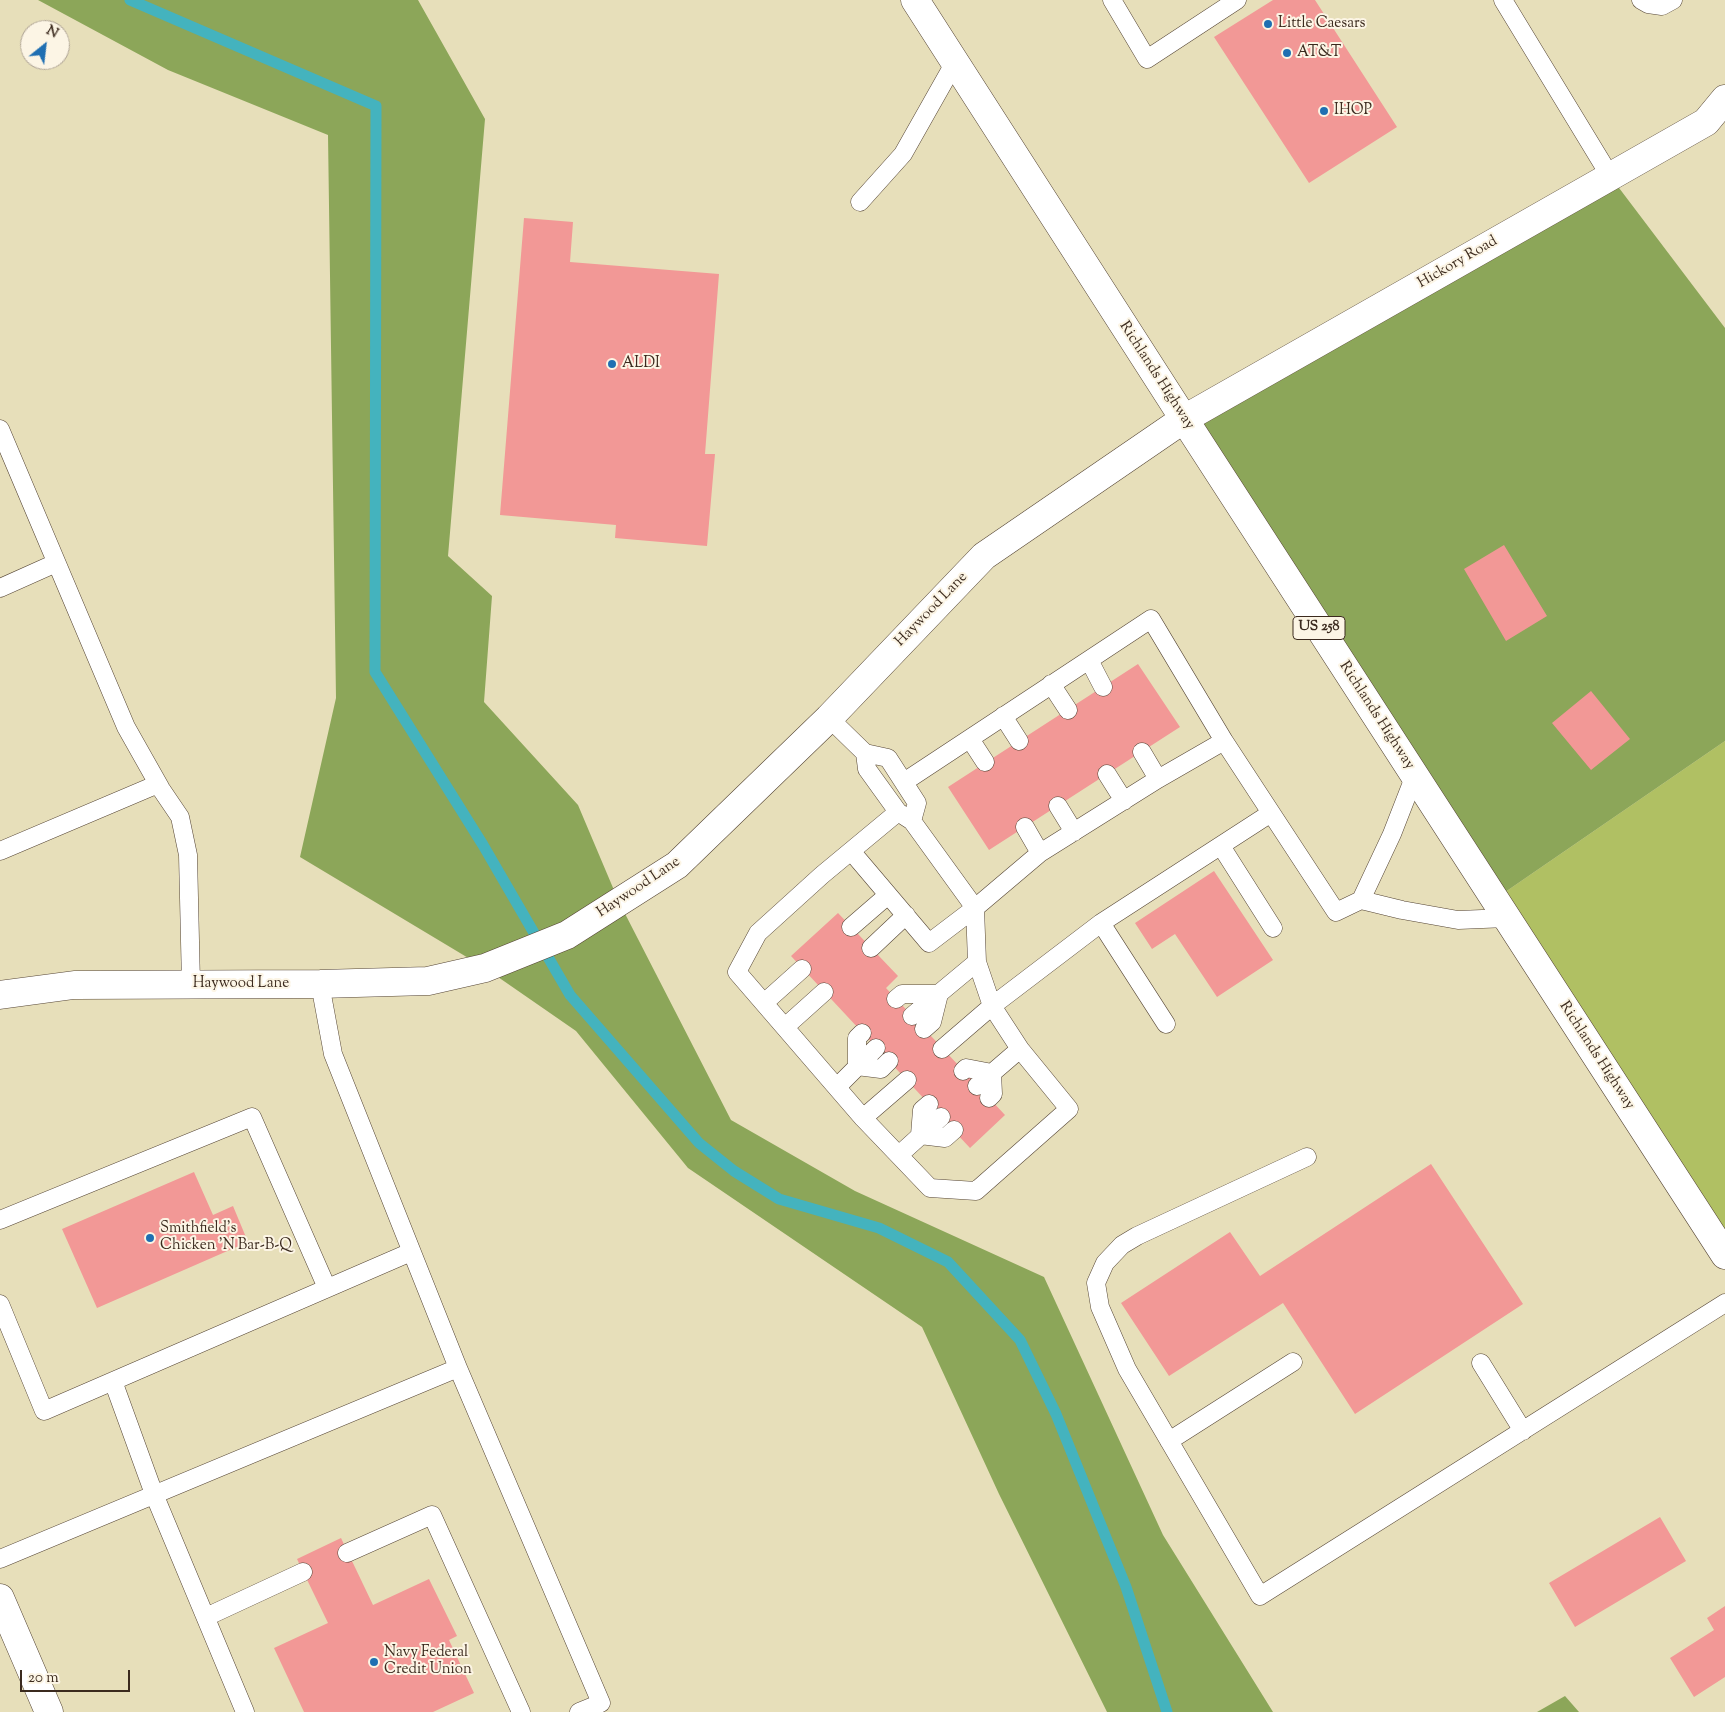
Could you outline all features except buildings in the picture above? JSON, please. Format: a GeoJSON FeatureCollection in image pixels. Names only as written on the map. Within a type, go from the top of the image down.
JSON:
{"type":"FeatureCollection","features":[{"type":"Feature","properties":{"kind":"street","name":"Richlands Highway"},"geometry":{"type":"LineString","coordinates":[[915,0],[1725,1255]]}},
{"type":"Feature","properties":{"kind":"street","name":"Hickory Road"},"geometry":{"type":"LineString","coordinates":[[1184,419],[1706,122],[1725,99]]}},
{"type":"Feature","properties":{"kind":"street","name":"Haywood Lane"},"geometry":{"type":"LineString","coordinates":[[0,995],[74,985],[320,984],[428,981],[485,968],[567,935],[677,865],[829,718],[984,556],[1184,419]]}},
{"type":"Feature","properties":{"kind":"street"},"geometry":{"type":"LineString","coordinates":[[0,1598],[49,1712]]}},
{"type":"Feature","properties":{"kind":"lane"},"geometry":{"type":"LineString","coordinates":[[1112,0],[1147,59],[1237,0]]}},
{"type":"Feature","properties":{"kind":"lane"},"geometry":{"type":"LineString","coordinates":[[1502,0],[1610,176]]}},
{"type":"Feature","properties":{"kind":"lane"},"geometry":{"type":"LineString","coordinates":[[1641,0],[1648,4],[1662,6],[1674,0]]}},
{"type":"Feature","properties":{"kind":"lane"},"geometry":{"type":"LineString","coordinates":[[860,202],[903,154],[955,62]]}},
{"type":"Feature","properties":{"kind":"lane"},"geometry":{"type":"LineString","coordinates":[[0,429],[126,728],[158,784],[180,817],[188,854],[191,984]]}},
{"type":"Feature","properties":{"kind":"lane"},"geometry":{"type":"LineString","coordinates":[[0,588],[56,562]]}},
{"type":"Feature","properties":{"kind":"lane"},"geometry":{"type":"LineString","coordinates":[[904,782],[1151,619],[1224,741],[1336,912],[1361,900],[1392,834],[1415,775]]}},
{"type":"Feature","properties":{"kind":"lane"},"geometry":{"type":"LineString","coordinates":[[1088,660],[1103,687]]}},
{"type":"Feature","properties":{"kind":"lane"},"geometry":{"type":"LineString","coordinates":[[1051,684],[1068,710]]}},
{"type":"Feature","properties":{"kind":"lane"},"geometry":{"type":"LineString","coordinates":[[1003,716],[1019,741]]}},
{"type":"Feature","properties":{"kind":"lane"},"geometry":{"type":"LineString","coordinates":[[829,718],[865,753],[888,758],[917,803],[905,817],[851,851],[758,933],[737,972],[863,1118],[900,1154],[930,1188],[976,1191],[1069,1110],[1020,1049],[992,1006],[977,962],[975,908],[905,817],[867,769],[865,753]]}},
{"type":"Feature","properties":{"kind":"lane"},"geometry":{"type":"LineString","coordinates":[[970,739],[985,762]]}},
{"type":"Feature","properties":{"kind":"lane"},"geometry":{"type":"LineString","coordinates":[[851,851],[930,943],[1040,853],[1158,779],[1224,741]]}},
{"type":"Feature","properties":{"kind":"lane"},"geometry":{"type":"LineString","coordinates":[[1142,752],[1158,779]]}},
{"type":"Feature","properties":{"kind":"lane"},"geometry":{"type":"LineString","coordinates":[[1107,774],[1124,801]]}},
{"type":"Feature","properties":{"kind":"lane"},"geometry":{"type":"LineString","coordinates":[[0,851],[158,784]]}},
{"type":"Feature","properties":{"kind":"lane"},"geometry":{"type":"LineString","coordinates":[[1058,806],[1074,832]]}},
{"type":"Feature","properties":{"kind":"lane"},"geometry":{"type":"LineString","coordinates":[[942,1049],[992,1006],[1101,923],[1272,813]]}},
{"type":"Feature","properties":{"kind":"lane"},"geometry":{"type":"LineString","coordinates":[[1025,827],[1040,853]]}},
{"type":"Feature","properties":{"kind":"lane"},"geometry":{"type":"LineString","coordinates":[[1221,846],[1273,928]]}},
{"type":"Feature","properties":{"kind":"lane"},"geometry":{"type":"LineString","coordinates":[[851,927],[888,895]]}},
{"type":"Feature","properties":{"kind":"lane"},"geometry":{"type":"LineString","coordinates":[[1361,900],[1402,910],[1458,920],[1508,918]]}},
{"type":"Feature","properties":{"kind":"lane"},"geometry":{"type":"LineString","coordinates":[[871,948],[906,915]]}},
{"type":"Feature","properties":{"kind":"lane"},"geometry":{"type":"LineString","coordinates":[[1101,923],[1166,1024]]}},
{"type":"Feature","properties":{"kind":"lane"},"geometry":{"type":"LineString","coordinates":[[918,1022],[939,994],[977,962]]}},
{"type":"Feature","properties":{"kind":"lane"},"geometry":{"type":"LineString","coordinates":[[764,1003],[802,969]]}},
{"type":"Feature","properties":{"kind":"lane"},"geometry":{"type":"LineString","coordinates":[[320,984],[333,1054],[458,1368],[602,1702],[579,1712]]}},
{"type":"Feature","properties":{"kind":"lane"},"geometry":{"type":"LineString","coordinates":[[785,1028],[824,992]]}},
{"type":"Feature","properties":{"kind":"lane"},"geometry":{"type":"LineString","coordinates":[[896,999],[902,994],[939,994]]}},
{"type":"Feature","properties":{"kind":"lane"},"geometry":{"type":"LineString","coordinates":[[856,1066],[857,1038],[862,1033]]}},
{"type":"Feature","properties":{"kind":"lane"},"geometry":{"type":"LineString","coordinates":[[836,1087],[876,1048]]}},
{"type":"Feature","properties":{"kind":"lane"},"geometry":{"type":"LineString","coordinates":[[983,1092],[992,1074],[1020,1049]]}},
{"type":"Feature","properties":{"kind":"lane"},"geometry":{"type":"LineString","coordinates":[[856,1066],[881,1069],[889,1061]]}},
{"type":"Feature","properties":{"kind":"lane"},"geometry":{"type":"LineString","coordinates":[[963,1071],[966,1068],[992,1074]]}},
{"type":"Feature","properties":{"kind":"lane"},"geometry":{"type":"LineString","coordinates":[[863,1118],[907,1080]]}},
{"type":"Feature","properties":{"kind":"lane"},"geometry":{"type":"LineString","coordinates":[[920,1135],[922,1110],[929,1104]]}},
{"type":"Feature","properties":{"kind":"lane"},"geometry":{"type":"LineString","coordinates":[[0,1220],[252,1117],[327,1288]]}},
{"type":"Feature","properties":{"kind":"lane"},"geometry":{"type":"LineString","coordinates":[[900,1154],[941,1117]]}},
{"type":"Feature","properties":{"kind":"lane"},"geometry":{"type":"LineString","coordinates":[[920,1135],[945,1138],[954,1130]]}},
{"type":"Feature","properties":{"kind":"lane"},"geometry":{"type":"LineString","coordinates":[[1307,1157],[1137,1236],[1122,1245],[1105,1264],[1096,1283],[1100,1307],[1127,1369],[1260,1596],[1725,1303]]}},
{"type":"Feature","properties":{"kind":"lane"},"geometry":{"type":"LineString","coordinates":[[0,1304],[44,1411],[411,1252]]}},
{"type":"Feature","properties":{"kind":"lane"},"geometry":{"type":"LineString","coordinates":[[1170,1441],[1294,1362]]}},
{"type":"Feature","properties":{"kind":"lane"},"geometry":{"type":"LineString","coordinates":[[1481,1363],[1523,1431]]}},
{"type":"Feature","properties":{"kind":"lane"},"geometry":{"type":"LineString","coordinates":[[0,1558],[458,1368]]}},
{"type":"Feature","properties":{"kind":"lane"},"geometry":{"type":"LineString","coordinates":[[112,1381],[154,1494],[245,1712]]}},
{"type":"Feature","properties":{"kind":"lane"},"geometry":{"type":"LineString","coordinates":[[347,1552],[432,1515],[521,1712]]}},
{"type":"Feature","properties":{"kind":"lane"},"geometry":{"type":"LineString","coordinates":[[206,1618],[303,1572]]}},
{"type":"Feature","properties":{"kind":"green space"},"geometry":{"type":"Polygon","coordinates":[[[38,0],[418,0],[485,119],[448,556],[492,596],[484,702],[578,805],[619,902],[731,1120],[855,1191],[1044,1277],[1163,1535],[1273,1712],[1107,1712],[999,1494],[922,1327],[688,1168],[576,1031],[485,968],[300,857],[336,698],[328,135],[168,70],[38,0]]]}},
{"type":"Feature","properties":{"kind":"green space"},"geometry":{"type":"Polygon","coordinates":[[[1610,176],[1725,328],[1725,741],[1495,899],[1184,419],[1610,176]]]}},
{"type":"Feature","properties":{"kind":"green space"},"geometry":{"type":"Polygon","coordinates":[[[1725,741],[1725,1255],[1495,899],[1725,741]]]}},
{"type":"Feature","properties":{"kind":"green space"},"geometry":{"type":"Polygon","coordinates":[[[1565,1696],[1579,1712],[1537,1712],[1565,1696]]]}},
{"type":"Feature","properties":{"kind":"waterway"},"geometry":{"type":"LineString","coordinates":[[130,0],[376,106],[375,672],[483,845],[570,995],[699,1143],[734,1171],[779,1199],[879,1228],[948,1262],[1020,1340],[1056,1414],[1126,1587],[1167,1712]]}},
{"type":"Feature","properties":{"kind":"place","name":"Little Caesars"},"geometry":{"type":"Point","coordinates":[1268,24]}},
{"type":"Feature","properties":{"kind":"place","name":"AT&T"},"geometry":{"type":"Point","coordinates":[1287,53]}},
{"type":"Feature","properties":{"kind":"place","name":"IHOP"},"geometry":{"type":"Point","coordinates":[1324,111]}},
{"type":"Feature","properties":{"kind":"place","name":"ALDI"},"geometry":{"type":"Point","coordinates":[612,364]}},
{"type":"Feature","properties":{"kind":"place","name":"Smithfield's Chicken 'N Bar-B-Q"},"geometry":{"type":"Point","coordinates":[150,1238]}},
{"type":"Feature","properties":{"kind":"place","name":"Navy Federal Credit Union"},"geometry":{"type":"Point","coordinates":[374,1662]}}]}
